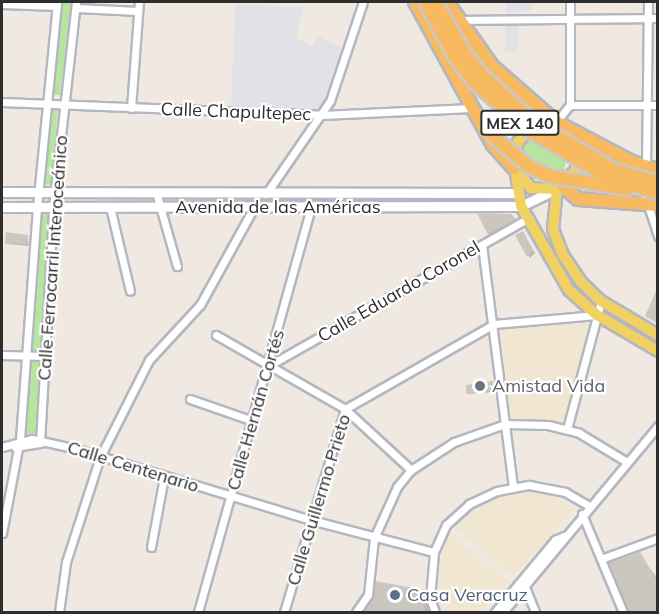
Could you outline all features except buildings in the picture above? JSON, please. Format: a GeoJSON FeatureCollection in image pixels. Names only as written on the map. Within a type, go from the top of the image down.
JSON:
{"type":"FeatureCollection","features":[{"type":"Feature","properties":{"kind":"highway","name":"MEX 140"},"geometry":{"type":"LineString","coordinates":[[415,2],[471,108],[493,145],[515,171]]}},
{"type":"Feature","properties":{"kind":"highway","name":"MEX 140"},"geometry":{"type":"LineString","coordinates":[[424,2],[455,57],[499,106],[576,162],[652,192]]}},
{"type":"Feature","properties":{"kind":"highway","name":"MEX 140"},"geometry":{"type":"LineString","coordinates":[[436,2],[464,52],[482,75],[532,121],[603,165],[657,182]]}},
{"type":"Feature","properties":{"kind":"highway","name":"MEX 140"},"geometry":{"type":"LineString","coordinates":[[447,2],[457,20],[492,66],[556,122],[632,162],[653,169]]}},
{"type":"Feature","properties":{"kind":"highway"},"geometry":{"type":"LineString","coordinates":[[433,37],[494,136],[528,166],[549,176],[605,188],[652,192]]}},
{"type":"Feature","properties":{"kind":"highway"},"geometry":{"type":"LineString","coordinates":[[615,202],[630,183],[632,162]]}},
{"type":"Feature","properties":{"kind":"highway"},"geometry":{"type":"LineString","coordinates":[[653,169],[651,188],[654,204]]}},
{"type":"Feature","properties":{"kind":"highway","name":"MEX 140"},"geometry":{"type":"LineString","coordinates":[[557,189],[578,199],[654,204]]}},
{"type":"Feature","properties":{"kind":"main road","name":"MEX 140"},"geometry":{"type":"LineString","coordinates":[[556,122],[577,150],[576,170],[557,189],[531,188],[515,171],[517,143],[526,133],[556,122]]}},
{"type":"Feature","properties":{"kind":"main road"},"geometry":{"type":"LineString","coordinates":[[515,171],[521,206],[569,290],[597,315],[657,351]]}},
{"type":"Feature","properties":{"kind":"main road","name":"Avenida de las Américas"},"geometry":{"type":"LineString","coordinates":[[2,207],[253,209],[521,206],[557,189]]}},
{"type":"Feature","properties":{"kind":"main road"},"geometry":{"type":"LineString","coordinates":[[557,189],[554,229],[556,241],[581,282],[601,301],[657,335]]}},
{"type":"Feature","properties":{"kind":"main road","name":"Avenida de las Américas"},"geometry":{"type":"LineString","coordinates":[[2,192],[39,190],[266,194],[519,193]]}},
{"type":"Feature","properties":{"kind":"street"},"geometry":{"type":"LineString","coordinates":[[131,108],[139,2]]}},
{"type":"Feature","properties":{"kind":"street"},"geometry":{"type":"LineString","coordinates":[[266,194],[322,115],[342,70],[363,2]]}},
{"type":"Feature","properties":{"kind":"street"},"geometry":{"type":"LineString","coordinates":[[556,122],[570,105],[570,2]]}},
{"type":"Feature","properties":{"kind":"street"},"geometry":{"type":"LineString","coordinates":[[648,2],[647,105],[653,169]]}},
{"type":"Feature","properties":{"kind":"street"},"geometry":{"type":"LineString","coordinates":[[2,4],[57,4]]}},
{"type":"Feature","properties":{"kind":"street","name":"Calle Ferrocarril Interoceánico"},"geometry":{"type":"LineString","coordinates":[[21,439],[37,207],[57,4]]}},
{"type":"Feature","properties":{"kind":"street"},"geometry":{"type":"LineString","coordinates":[[76,5],[138,10]]}},
{"type":"Feature","properties":{"kind":"street","name":"Calle Ferrocarril Interoceánico"},"geometry":{"type":"LineString","coordinates":[[40,443],[53,207],[76,5]]}},
{"type":"Feature","properties":{"kind":"street"},"geometry":{"type":"LineString","coordinates":[[457,20],[657,18]]}},
{"type":"Feature","properties":{"kind":"street","name":"Calle Chapultepec"},"geometry":{"type":"LineString","coordinates":[[2,102],[322,115],[471,108]]}},
{"type":"Feature","properties":{"kind":"street"},"geometry":{"type":"LineString","coordinates":[[570,105],[657,105]]}},
{"type":"Feature","properties":{"kind":"street"},"geometry":{"type":"LineString","coordinates":[[632,162],[654,204],[657,236]]}},
{"type":"Feature","properties":{"kind":"street"},"geometry":{"type":"LineString","coordinates":[[156,192],[177,266]]}},
{"type":"Feature","properties":{"kind":"street"},"geometry":{"type":"LineString","coordinates":[[110,207],[130,291]]}},
{"type":"Feature","properties":{"kind":"street","name":"Calle Hernán Cortés"},"geometry":{"type":"LineString","coordinates":[[198,612],[270,365],[311,207]]}},
{"type":"Feature","properties":{"kind":"street"},"geometry":{"type":"LineString","coordinates":[[59,612],[66,562],[100,457],[149,360],[200,305],[253,209]]}},
{"type":"Feature","properties":{"kind":"street","name":"Calle Eduardo Coronel"},"geometry":{"type":"LineString","coordinates":[[270,365],[529,218]]}},
{"type":"Feature","properties":{"kind":"street"},"geometry":{"type":"LineString","coordinates":[[482,245],[494,324],[513,487]]}},
{"type":"Feature","properties":{"kind":"street"},"geometry":{"type":"LineString","coordinates":[[567,429],[601,301]]}},
{"type":"Feature","properties":{"kind":"street","name":"Calle Guillermo Prieto"},"geometry":{"type":"LineString","coordinates":[[284,612],[345,409],[494,324],[597,315]]}},
{"type":"Feature","properties":{"kind":"street"},"geometry":{"type":"LineString","coordinates":[[216,335],[345,409],[411,470]]}},
{"type":"Feature","properties":{"kind":"street"},"geometry":{"type":"LineString","coordinates":[[2,355],[46,356]]}},
{"type":"Feature","properties":{"kind":"street"},"geometry":{"type":"LineString","coordinates":[[190,399],[253,421]]}},
{"type":"Feature","properties":{"kind":"street"},"geometry":{"type":"LineString","coordinates":[[356,612],[368,595],[374,538],[397,487],[411,470],[454,442],[505,424],[567,429],[627,462]]}},
{"type":"Feature","properties":{"kind":"street"},"geometry":{"type":"LineString","coordinates":[[503,612],[657,426]]}},
{"type":"Feature","properties":{"kind":"street","name":"Calle Centenario"},"geometry":{"type":"LineString","coordinates":[[4,446],[21,439],[100,457],[374,538],[434,552]]}},
{"type":"Feature","properties":{"kind":"street","name":"Calle Centenario"},"geometry":{"type":"LineString","coordinates":[[4,446],[18,448],[40,443]]}},
{"type":"Feature","properties":{"kind":"street"},"geometry":{"type":"LineString","coordinates":[[2,532],[18,448]]}},
{"type":"Feature","properties":{"kind":"street"},"geometry":{"type":"LineString","coordinates":[[151,547],[164,477]]}},
{"type":"Feature","properties":{"kind":"street"},"geometry":{"type":"LineString","coordinates":[[435,612],[430,598],[434,552],[454,515],[484,496],[513,487],[548,487],[589,506]]}},
{"type":"Feature","properties":{"kind":"street"},"geometry":{"type":"LineString","coordinates":[[582,514],[623,612]]}},
{"type":"Feature","properties":{"kind":"street"},"geometry":{"type":"LineString","coordinates":[[495,612],[555,540],[564,536]]}},
{"type":"Feature","properties":{"kind":"street"},"geometry":{"type":"LineString","coordinates":[[602,559],[657,538]]}},
{"type":"Feature","properties":{"kind":"street"},"geometry":{"type":"LineString","coordinates":[[525,587],[536,612]]}},
{"type":"Feature","properties":{"kind":"shaded area"},"geometry":{"type":"Polygon","coordinates":[[[507,2],[533,2],[531,10],[505,13],[507,2]]]}},
{"type":"Feature","properties":{"kind":"shaded area"},"geometry":{"type":"Polygon","coordinates":[[[235,5],[303,7],[296,38],[312,46],[317,36],[346,49],[324,104],[317,110],[231,108],[235,5]]]}},
{"type":"Feature","properties":{"kind":"shaded area"},"geometry":{"type":"Polygon","coordinates":[[[505,24],[519,25],[518,51],[505,52],[505,24]]]}},
{"type":"Feature","properties":{"kind":"shaded area"},"geometry":{"type":"Polygon","coordinates":[[[590,323],[563,423],[511,421],[501,328],[590,323]]]}},
{"type":"Feature","properties":{"kind":"shaded area"},"geometry":{"type":"Polygon","coordinates":[[[510,489],[547,492],[575,508],[513,577],[449,523],[475,499],[510,489]]]}},
{"type":"Feature","properties":{"kind":"shaded area"},"geometry":{"type":"Polygon","coordinates":[[[444,529],[509,582],[482,612],[437,612],[430,594],[429,571],[444,529]]]}},
{"type":"Feature","properties":{"kind":"green space"},"geometry":{"type":"Polygon","coordinates":[[[62,2],[71,2],[60,95],[53,95],[62,2]]]}},
{"type":"Feature","properties":{"kind":"green space"},"geometry":{"type":"Polygon","coordinates":[[[46,106],[58,106],[52,185],[40,184],[46,106]]]}},
{"type":"Feature","properties":{"kind":"green space"},"geometry":{"type":"Polygon","coordinates":[[[536,136],[567,155],[564,171],[552,181],[530,179],[520,167],[523,145],[536,136]]]}},
{"type":"Feature","properties":{"kind":"green space"},"geometry":{"type":"Polygon","coordinates":[[[37,210],[49,210],[42,351],[31,350],[37,210]]]}},
{"type":"Feature","properties":{"kind":"green space"},"geometry":{"type":"Polygon","coordinates":[[[28,358],[41,359],[37,434],[25,434],[28,358]]]}},
{"type":"Feature","properties":{"kind":"place","name":"Amistad Vida"},"geometry":{"type":"Point","coordinates":[480,386]}},
{"type":"Feature","properties":{"kind":"place","name":"Casa Veracruz"},"geometry":{"type":"Point","coordinates":[395,595]}}]}
